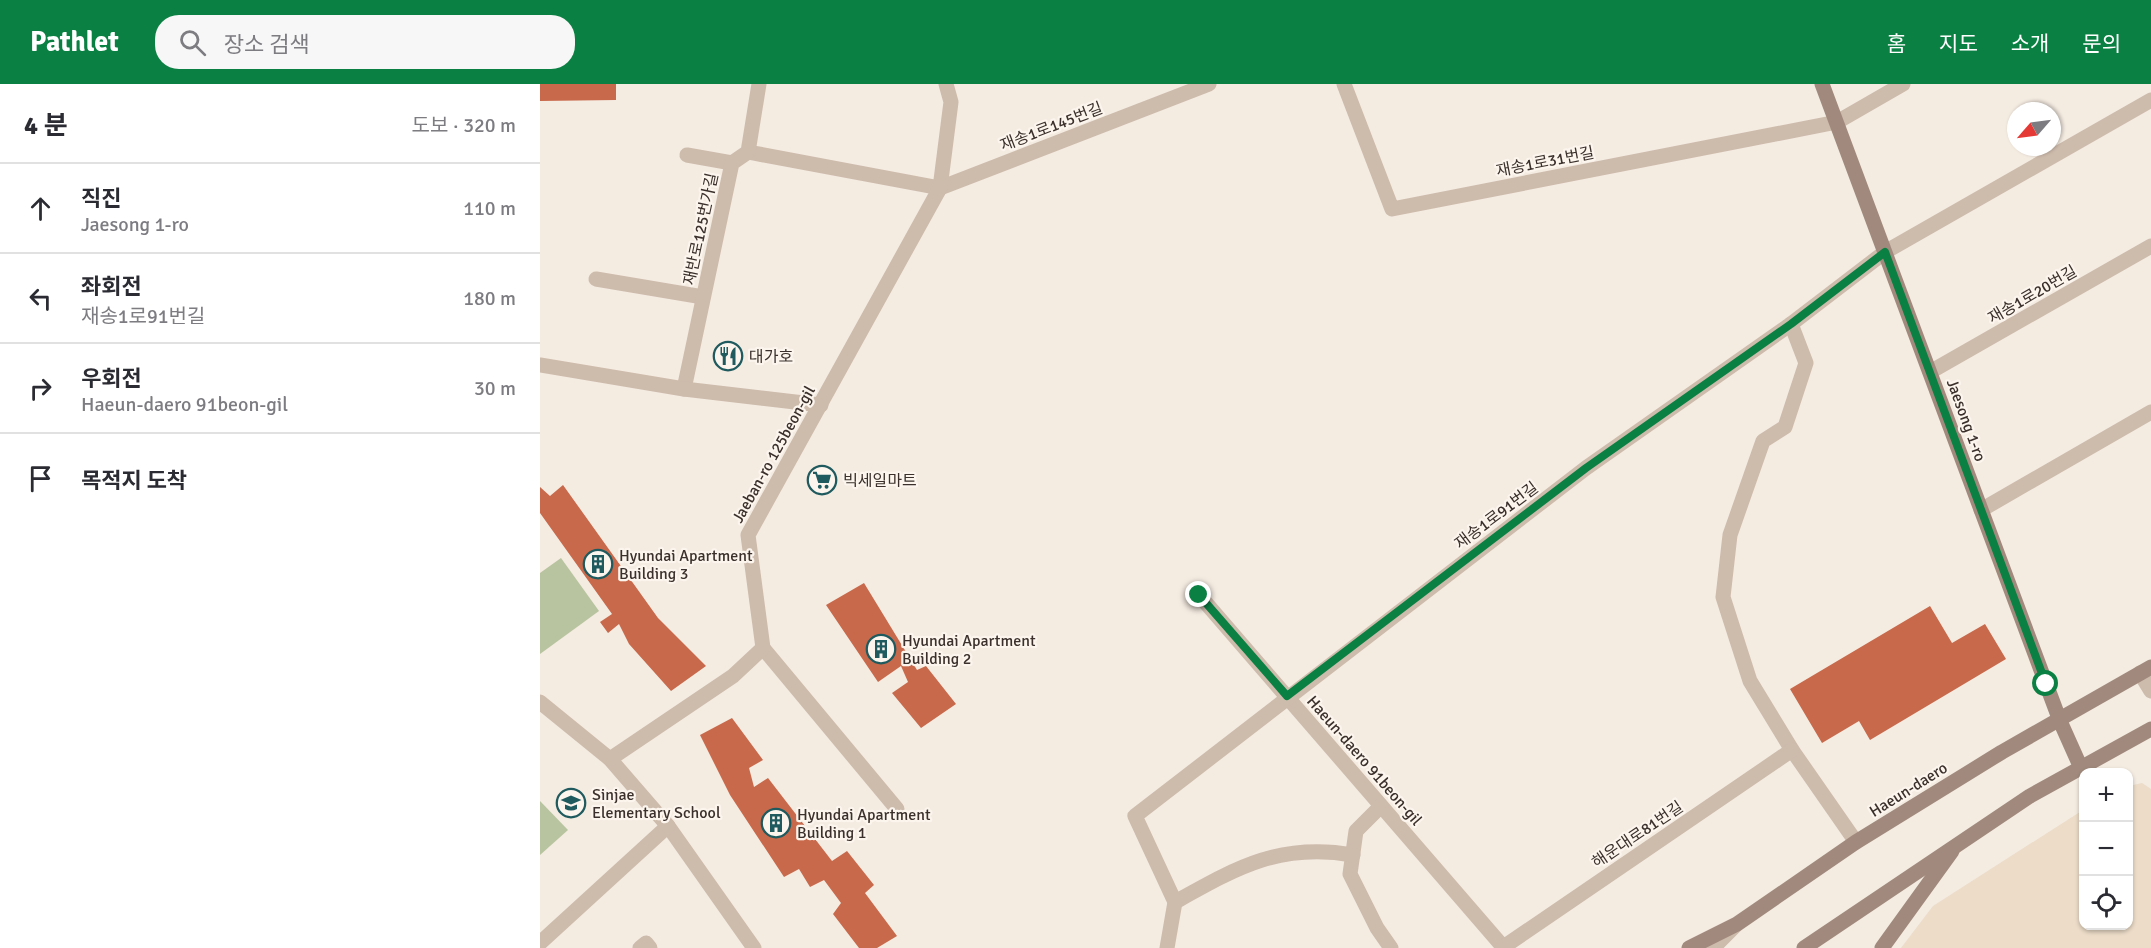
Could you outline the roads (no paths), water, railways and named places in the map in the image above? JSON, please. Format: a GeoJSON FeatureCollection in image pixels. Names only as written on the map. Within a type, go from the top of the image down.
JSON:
{"type":"FeatureCollection","features":[{"type":"Feature","properties":{"kind":"main road","name":"Jaesong 1-ro"},"geometry":{"type":"LineString","coordinates":[[1822,84],[2060,721],[2081,768]]}},
{"type":"Feature","properties":{"kind":"main road","name":"Haeun-daero"},"geometry":{"type":"LineString","coordinates":[[1689,948],[1737,924],[1856,842],[2002,752],[2146,670]]}},
{"type":"Feature","properties":{"kind":"main road"},"geometry":{"type":"LineString","coordinates":[[2081,768],[2151,729]]}},
{"type":"Feature","properties":{"kind":"main road"},"geometry":{"type":"LineString","coordinates":[[1804,948],[1960,841],[2030,796],[2079,769]]}},
{"type":"Feature","properties":{"kind":"main road"},"geometry":{"type":"LineString","coordinates":[[1882,948],[1960,841]]}},
{"type":"Feature","properties":{"kind":"street"},"geometry":{"type":"LineString","coordinates":[[759,84],[748,152],[940,188]]}},
{"type":"Feature","properties":{"kind":"street","name":"Jaeban-ro 125beon-gil"},"geometry":{"type":"LineString","coordinates":[[763,648],[748,535],[940,188],[951,102],[946,84]]}},
{"type":"Feature","properties":{"kind":"street","name":"재송1로145번길"},"geometry":{"type":"LineString","coordinates":[[940,188],[1209,84]]}},
{"type":"Feature","properties":{"kind":"street","name":"재송1로31번길"},"geometry":{"type":"LineString","coordinates":[[1344,84],[1392,209],[1837,122]]}},
{"type":"Feature","properties":{"kind":"street"},"geometry":{"type":"LineString","coordinates":[[1837,122],[1903,84]]}},
{"type":"Feature","properties":{"kind":"street","name":"재송1로91번길"},"geometry":{"type":"LineString","coordinates":[[1175,902],[1135,816],[1287,696],[1586,468],[1791,324],[1885,252],[2151,100]]}},
{"type":"Feature","properties":{"kind":"street","name":"재반로125번가길"},"geometry":{"type":"LineString","coordinates":[[684,389],[732,163],[748,152]]}},
{"type":"Feature","properties":{"kind":"street"},"geometry":{"type":"LineString","coordinates":[[687,155],[732,163]]}},
{"type":"Feature","properties":{"kind":"street","name":"재송1로20번길"},"geometry":{"type":"LineString","coordinates":[[1930,372],[2151,246]]}},
{"type":"Feature","properties":{"kind":"street"},"geometry":{"type":"LineString","coordinates":[[596,279],[704,297]]}},
{"type":"Feature","properties":{"kind":"street"},"geometry":{"type":"LineString","coordinates":[[1791,324],[1806,363],[1785,426],[1763,441],[1730,535],[1723,597],[1750,681],[1792,750],[1856,842]]}},
{"type":"Feature","properties":{"kind":"street"},"geometry":{"type":"LineString","coordinates":[[540,365],[684,389],[821,405]]}},
{"type":"Feature","properties":{"kind":"street"},"geometry":{"type":"LineString","coordinates":[[1981,510],[2151,412]]}},
{"type":"Feature","properties":{"kind":"street","name":"Haeun-daero 91beon-gil"},"geometry":{"type":"LineString","coordinates":[[1199,595],[1503,948]]}},
{"type":"Feature","properties":{"kind":"street"},"geometry":{"type":"LineString","coordinates":[[610,759],[733,676],[763,648],[897,809]]}},
{"type":"Feature","properties":{"kind":"street"},"geometry":{"type":"LineString","coordinates":[[2146,670],[2151,691]]}},
{"type":"Feature","properties":{"kind":"street"},"geometry":{"type":"LineString","coordinates":[[540,702],[610,759],[668,826],[754,948]]}},
{"type":"Feature","properties":{"kind":"street","name":"해운대로81번길"},"geometry":{"type":"LineString","coordinates":[[1503,948],[1792,750]]}},
{"type":"Feature","properties":{"kind":"street"},"geometry":{"type":"LineString","coordinates":[[1381,806],[1356,831],[1350,874],[1377,928],[1391,948]]}},
{"type":"Feature","properties":{"kind":"street"},"geometry":{"type":"LineString","coordinates":[[540,943],[668,826]]}},
{"type":"Feature","properties":{"kind":"street"},"geometry":{"type":"LineString","coordinates":[[1167,948],[1175,902],[1231,871],[1276,854],[1332,851],[1353,855]]}},
{"type":"Feature","properties":{"kind":"street"},"geometry":{"type":"LineString","coordinates":[[1713,948],[1737,924]]}},
{"type":"Feature","properties":{"kind":"street"},"geometry":{"type":"LineString","coordinates":[[640,948],[646,943],[650,948]]}},
{"type":"Feature","properties":{"kind":"place","name":"대가호"},"geometry":{"type":"Point","coordinates":[728,356]}},
{"type":"Feature","properties":{"kind":"place","name":"빅세일마트"},"geometry":{"type":"Point","coordinates":[822,480]}},
{"type":"Feature","properties":{"kind":"place","name":"Hyundai Apartment Building 3"},"geometry":{"type":"Point","coordinates":[598,564]}},
{"type":"Feature","properties":{"kind":"place","name":"Hyundai Apartment Building 2"},"geometry":{"type":"Point","coordinates":[881,649]}},
{"type":"Feature","properties":{"kind":"place","name":"Sinjae Elementary School"},"geometry":{"type":"Point","coordinates":[571,803]}},
{"type":"Feature","properties":{"kind":"place","name":"Hyundai Apartment Building 1"},"geometry":{"type":"Point","coordinates":[776,823]}}]}
